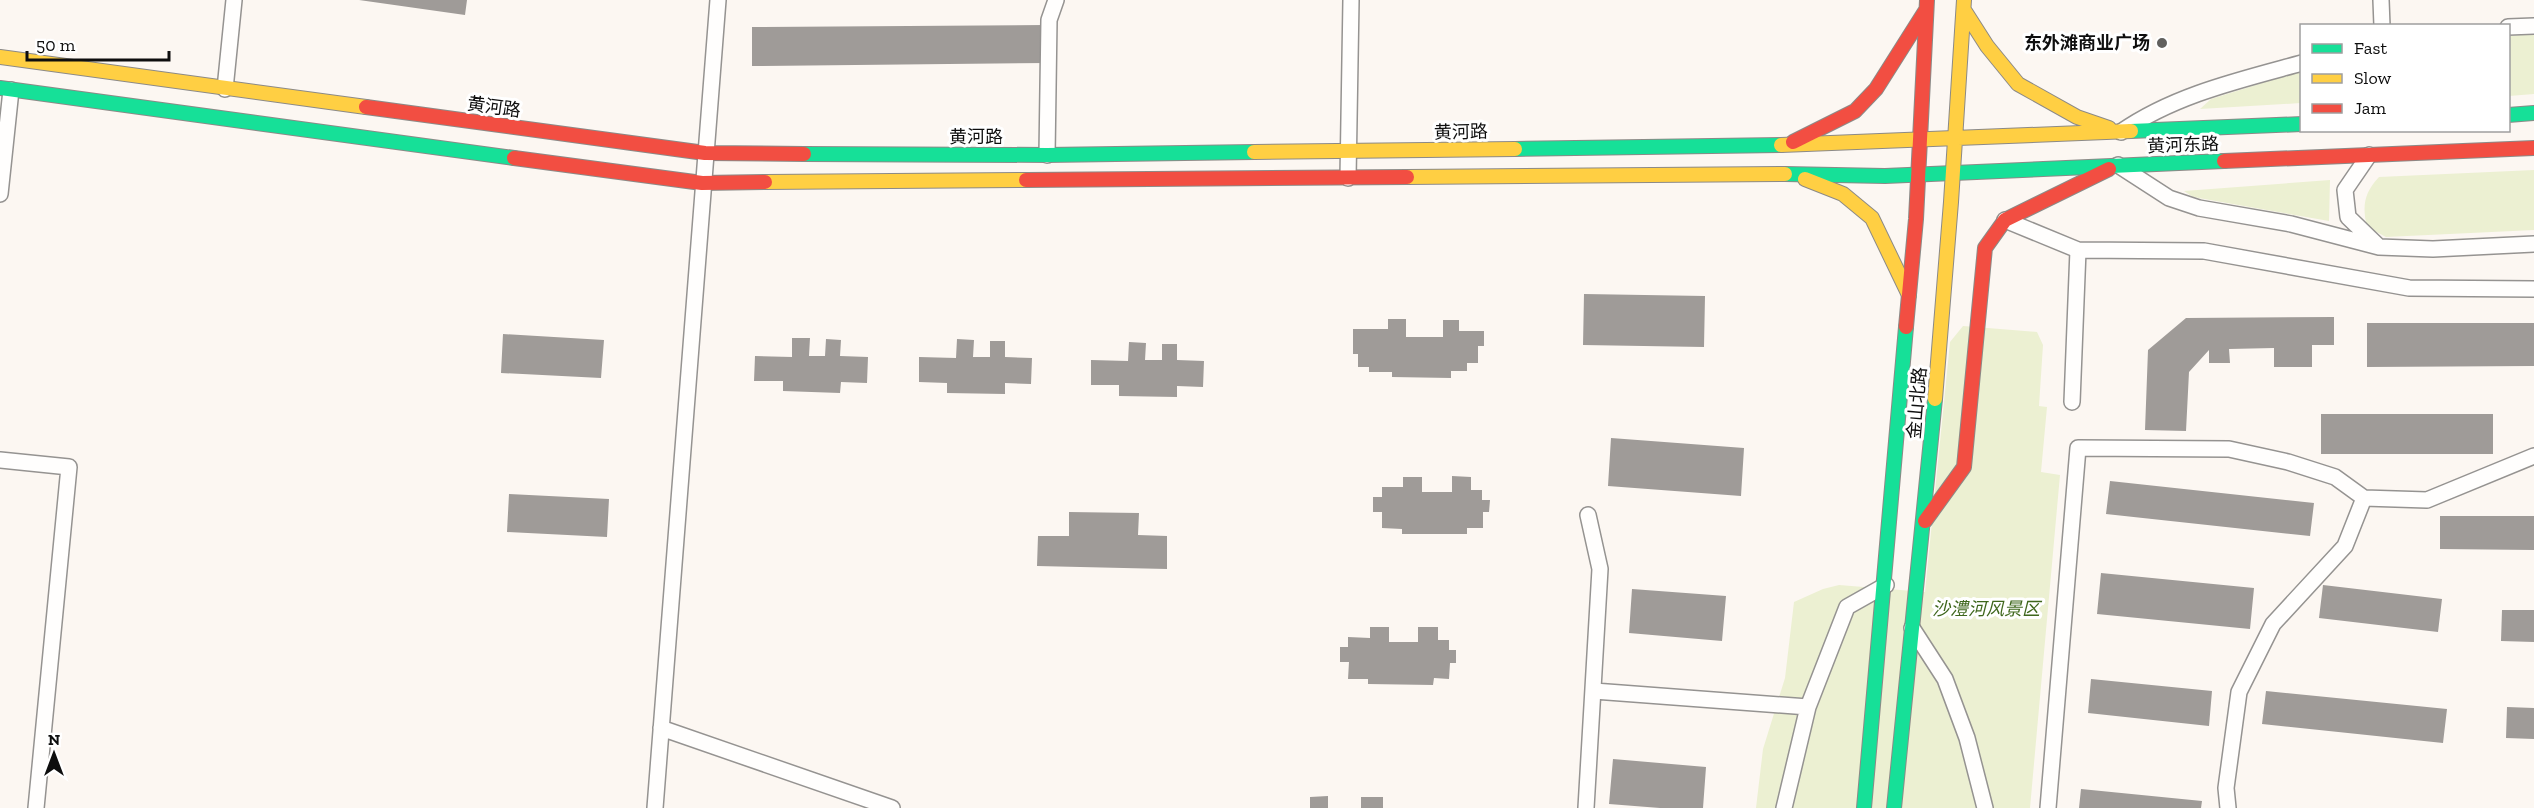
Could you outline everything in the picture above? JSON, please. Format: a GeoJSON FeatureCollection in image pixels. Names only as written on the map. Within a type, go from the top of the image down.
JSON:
{"type":"FeatureCollection","features":[{"type":"Feature","properties":{"kind":"main road","name":"金山北路"},"geometry":{"type":"LineString","coordinates":[[1864,808],[1886,585],[1919,174],[1927,5]]}},
{"type":"Feature","properties":{"kind":"main road"},"geometry":{"type":"LineString","coordinates":[[1787,145],[1855,111],[1876,89],[1927,5]]}},
{"type":"Feature","properties":{"kind":"main road","name":"金山北路"},"geometry":{"type":"LineString","coordinates":[[1894,808],[1924,521],[1956,172],[1964,5]]}},
{"type":"Feature","properties":{"kind":"main road"},"geometry":{"type":"LineString","coordinates":[[1964,5],[1987,46],[2018,84],[2078,117],[2121,132]]}},
{"type":"Feature","properties":{"kind":"main road","name":"黄河路"},"geometry":{"type":"LineString","coordinates":[[0,57],[705,153],[1047,155],[1347,152],[1787,145],[1958,139]]}},
{"type":"Feature","properties":{"kind":"main road"},"geometry":{"type":"LineString","coordinates":[[6,89],[702,183],[1956,172]]}},
{"type":"Feature","properties":{"kind":"main road"},"geometry":{"type":"LineString","coordinates":[[2510,115],[2534,114]]}},
{"type":"Feature","properties":{"kind":"main road","name":"黄河东路"},"geometry":{"type":"LineString","coordinates":[[1958,139],[2300,124]]}},
{"type":"Feature","properties":{"kind":"main road","name":"黄河东路"},"geometry":{"type":"LineString","coordinates":[[1956,172],[2534,148]]}},
{"type":"Feature","properties":{"kind":"main road"},"geometry":{"type":"LineString","coordinates":[[1924,521],[1964,467],[1985,248],[2005,220],[2118,165]]}},
{"type":"Feature","properties":{"kind":"main road"},"geometry":{"type":"LineString","coordinates":[[1790,174],[1843,194],[1872,218],[1909,295]]}},
{"type":"Feature","properties":{"kind":"street"},"geometry":{"type":"LineString","coordinates":[[225,88],[234,0]]}},
{"type":"Feature","properties":{"kind":"street"},"geometry":{"type":"LineString","coordinates":[[655,808],[718,0]]}},
{"type":"Feature","properties":{"kind":"street"},"geometry":{"type":"LineString","coordinates":[[1047,155],[1049,20],[1056,0]]}},
{"type":"Feature","properties":{"kind":"street"},"geometry":{"type":"LineString","coordinates":[[1348,178],[1351,0]]}},
{"type":"Feature","properties":{"kind":"street"},"geometry":{"type":"LineString","coordinates":[[2381,0],[2382,24]]}},
{"type":"Feature","properties":{"kind":"street"},"geometry":{"type":"LineString","coordinates":[[2510,27],[2534,26]]}},
{"type":"Feature","properties":{"kind":"street"},"geometry":{"type":"LineString","coordinates":[[2121,132],[2143,117],[2182,99],[2300,63]]}},
{"type":"Feature","properties":{"kind":"street"},"geometry":{"type":"LineString","coordinates":[[0,194],[6,89]]}},
{"type":"Feature","properties":{"kind":"street"},"geometry":{"type":"LineString","coordinates":[[2369,155],[2345,190],[2348,216],[2379,247]]}},
{"type":"Feature","properties":{"kind":"street"},"geometry":{"type":"LineString","coordinates":[[2118,165],[2169,198],[2199,208],[2291,224],[2379,247],[2433,249],[2534,244]]}},
{"type":"Feature","properties":{"kind":"street"},"geometry":{"type":"LineString","coordinates":[[2005,220],[2078,250],[2204,250],[2409,288],[2534,289]]}},
{"type":"Feature","properties":{"kind":"street"},"geometry":{"type":"LineString","coordinates":[[2072,402],[2078,250]]}},
{"type":"Feature","properties":{"kind":"street"},"geometry":{"type":"LineString","coordinates":[[2048,808],[2078,448],[2229,449],[2288,462],[2336,477],[2364,498],[2427,501],[2534,456]]}},
{"type":"Feature","properties":{"kind":"street"},"geometry":{"type":"LineString","coordinates":[[0,460],[69,467],[36,808]]}},
{"type":"Feature","properties":{"kind":"street"},"geometry":{"type":"LineString","coordinates":[[2228,808],[2226,788],[2239,692],[2273,624],[2345,546],[2364,498]]}},
{"type":"Feature","properties":{"kind":"street"},"geometry":{"type":"LineString","coordinates":[[1586,808],[1600,568],[1588,515]]}},
{"type":"Feature","properties":{"kind":"street"},"geometry":{"type":"LineString","coordinates":[[1784,808],[1808,707],[1847,607],[1886,585]]}},
{"type":"Feature","properties":{"kind":"street"},"geometry":{"type":"LineString","coordinates":[[1912,628],[1945,679],[1967,738],[1985,808]]}},
{"type":"Feature","properties":{"kind":"street"},"geometry":{"type":"LineString","coordinates":[[1594,691],[1808,707]]}},
{"type":"Feature","properties":{"kind":"street"},"geometry":{"type":"LineString","coordinates":[[661,728],[892,808]]}},
{"type":"Feature","properties":{"kind":"green space"},"geometry":{"type":"Polygon","coordinates":[[[2534,34],[2534,94],[2510,96],[2510,36],[2534,34]]]}},
{"type":"Feature","properties":{"kind":"green space"},"geometry":{"type":"Polygon","coordinates":[[[2300,71],[2300,103],[2200,109],[2211,99],[2300,71]]]}},
{"type":"Feature","properties":{"kind":"green space"},"geometry":{"type":"Polygon","coordinates":[[[2534,170],[2534,230],[2386,237],[2367,227],[2365,213],[2367,194],[2379,177],[2534,170]]]}},
{"type":"Feature","properties":{"kind":"green space"},"geometry":{"type":"Polygon","coordinates":[[[2330,180],[2329,221],[2193,197],[2184,191],[2330,180]]]}},
{"type":"Feature","properties":{"kind":"green space","name":"沙澧河风景区"},"geometry":{"type":"Polygon","coordinates":[[[1963,326],[2037,332],[2043,345],[2039,406],[2047,407],[2041,472],[2060,475],[2030,808],[1756,808],[1763,749],[1785,678],[1794,602],[1823,589],[1839,585],[1925,592],[1950,342],[1963,326]]]}},
{"type":"Feature","properties":{"kind":"building"},"geometry":{"type":"Polygon","coordinates":[[[359,0],[467,0],[465,15],[359,0]]]}},
{"type":"Feature","properties":{"kind":"building"},"geometry":{"type":"Polygon","coordinates":[[[1046,25],[1047,63],[752,66],[752,27],[1046,25]]]}},
{"type":"Feature","properties":{"kind":"building"},"geometry":{"type":"Polygon","coordinates":[[[1584,294],[1705,296],[1704,347],[1583,345],[1584,294]]]}},
{"type":"Feature","properties":{"kind":"building"},"geometry":{"type":"Polygon","coordinates":[[[2334,317],[2334,345],[2312,345],[2312,367],[2274,367],[2274,348],[2229,349],[2230,363],[2209,363],[2209,350],[2189,372],[2186,431],[2145,430],[2148,350],[2186,318],[2334,317]]]}},
{"type":"Feature","properties":{"kind":"building"},"geometry":{"type":"Polygon","coordinates":[[[1388,319],[1406,319],[1406,337],[1443,337],[1443,320],[1459,320],[1459,331],[1484,331],[1484,346],[1478,346],[1478,363],[1467,363],[1467,371],[1451,371],[1451,378],[1392,377],[1392,372],[1369,372],[1369,367],[1358,367],[1358,354],[1353,354],[1353,329],[1388,329],[1388,319]]]}},
{"type":"Feature","properties":{"kind":"building"},"geometry":{"type":"Polygon","coordinates":[[[2367,323],[2534,323],[2534,366],[2367,367],[2367,323]]]}},
{"type":"Feature","properties":{"kind":"building"},"geometry":{"type":"Polygon","coordinates":[[[503,334],[604,340],[601,378],[501,373],[503,334]]]}},
{"type":"Feature","properties":{"kind":"building"},"geometry":{"type":"Polygon","coordinates":[[[792,338],[810,338],[809,356],[825,356],[826,339],[841,340],[840,356],[868,357],[867,383],[841,382],[840,393],[783,391],[783,381],[754,381],[755,356],[792,357],[792,338]]]}},
{"type":"Feature","properties":{"kind":"building"},"geometry":{"type":"Polygon","coordinates":[[[957,339],[974,340],[973,357],[990,357],[990,341],[1005,341],[1005,357],[1032,358],[1031,384],[1005,383],[1005,394],[947,393],[947,383],[919,382],[919,357],[956,358],[957,339]]]}},
{"type":"Feature","properties":{"kind":"building"},"geometry":{"type":"Polygon","coordinates":[[[1129,342],[1146,343],[1145,360],[1162,360],[1162,344],[1177,344],[1177,360],[1204,361],[1203,387],[1177,386],[1177,397],[1119,396],[1119,385],[1091,385],[1091,360],[1128,361],[1129,342]]]}},
{"type":"Feature","properties":{"kind":"building"},"geometry":{"type":"Polygon","coordinates":[[[2321,414],[2493,414],[2493,454],[2321,454],[2321,414]]]}},
{"type":"Feature","properties":{"kind":"building"},"geometry":{"type":"Polygon","coordinates":[[[1611,438],[1744,448],[1741,496],[1608,486],[1611,438]]]}},
{"type":"Feature","properties":{"kind":"building"},"geometry":{"type":"Polygon","coordinates":[[[1452,476],[1471,477],[1471,490],[1482,490],[1482,500],[1490,500],[1489,512],[1483,512],[1483,528],[1467,528],[1467,534],[1402,534],[1402,529],[1382,528],[1382,512],[1373,512],[1373,497],[1382,497],[1382,487],[1403,487],[1403,477],[1422,477],[1422,492],[1452,492],[1452,476]]]}},
{"type":"Feature","properties":{"kind":"building"},"geometry":{"type":"Polygon","coordinates":[[[2110,481],[2314,503],[2310,536],[2106,514],[2110,481]]]}},
{"type":"Feature","properties":{"kind":"building"},"geometry":{"type":"Polygon","coordinates":[[[509,494],[609,499],[607,537],[507,532],[509,494]]]}},
{"type":"Feature","properties":{"kind":"building"},"geometry":{"type":"Polygon","coordinates":[[[1069,512],[1139,513],[1138,535],[1167,536],[1167,569],[1037,566],[1038,536],[1069,536],[1069,512]]]}},
{"type":"Feature","properties":{"kind":"building"},"geometry":{"type":"Polygon","coordinates":[[[2440,516],[2534,516],[2534,550],[2440,549],[2440,516]]]}},
{"type":"Feature","properties":{"kind":"building"},"geometry":{"type":"Polygon","coordinates":[[[2101,573],[2254,588],[2250,629],[2097,614],[2101,573]]]}},
{"type":"Feature","properties":{"kind":"building"},"geometry":{"type":"Polygon","coordinates":[[[2323,585],[2442,599],[2438,632],[2319,618],[2323,585]]]}},
{"type":"Feature","properties":{"kind":"building"},"geometry":{"type":"Polygon","coordinates":[[[1632,589],[1726,596],[1722,641],[1629,633],[1632,589]]]}},
{"type":"Feature","properties":{"kind":"building"},"geometry":{"type":"Polygon","coordinates":[[[2502,610],[2534,610],[2534,642],[2501,641],[2502,610]]]}},
{"type":"Feature","properties":{"kind":"building"},"geometry":{"type":"Polygon","coordinates":[[[1370,627],[1389,627],[1389,642],[1418,642],[1418,627],[1438,627],[1438,640],[1449,640],[1449,650],[1456,650],[1456,663],[1450,663],[1449,679],[1434,678],[1433,685],[1368,684],[1368,679],[1348,679],[1349,662],[1340,662],[1340,647],[1348,647],[1348,637],[1370,638],[1370,627]]]}},
{"type":"Feature","properties":{"kind":"building"},"geometry":{"type":"Polygon","coordinates":[[[2091,679],[2212,691],[2209,726],[2088,713],[2091,679]]]}},
{"type":"Feature","properties":{"kind":"building"},"geometry":{"type":"Polygon","coordinates":[[[2266,691],[2447,709],[2443,743],[2262,724],[2266,691]]]}},
{"type":"Feature","properties":{"kind":"building"},"geometry":{"type":"Polygon","coordinates":[[[2507,707],[2534,708],[2534,739],[2506,738],[2507,707]]]}},
{"type":"Feature","properties":{"kind":"building"},"geometry":{"type":"Polygon","coordinates":[[[1613,759],[1706,767],[1703,808],[1660,808],[1609,804],[1613,759]]]}},
{"type":"Feature","properties":{"kind":"building"},"geometry":{"type":"Polygon","coordinates":[[[2081,789],[2202,801],[2201,808],[2079,808],[2081,789]]]}},
{"type":"Feature","properties":{"kind":"building"},"geometry":{"type":"Polygon","coordinates":[[[1328,796],[1328,808],[1310,808],[1310,797],[1328,796]]]}},
{"type":"Feature","properties":{"kind":"building"},"geometry":{"type":"Polygon","coordinates":[[[1361,797],[1383,797],[1383,808],[1361,808],[1361,797]]]}},
{"type":"Feature","properties":{"kind":"traffic: fast"},"geometry":{"type":"LineString","coordinates":[[0,88],[514,158]]}},
{"type":"Feature","properties":{"kind":"traffic: fast"},"geometry":{"type":"LineString","coordinates":[[2510,115],[2534,113]]}},
{"type":"Feature","properties":{"kind":"traffic: fast"},"geometry":{"type":"LineString","coordinates":[[2131,131],[2300,124]]}},
{"type":"Feature","properties":{"kind":"traffic: fast"},"geometry":{"type":"LineString","coordinates":[[1515,149],[1781,145]]}},
{"type":"Feature","properties":{"kind":"traffic: fast"},"geometry":{"type":"LineString","coordinates":[[804,154],[1047,155],[1254,152]]}},
{"type":"Feature","properties":{"kind":"traffic: fast"},"geometry":{"type":"LineString","coordinates":[[1785,174],[1885,176],[2224,161]]}},
{"type":"Feature","properties":{"kind":"traffic: fast"},"geometry":{"type":"LineString","coordinates":[[1864,808],[1906,327]]}},
{"type":"Feature","properties":{"kind":"traffic: fast"},"geometry":{"type":"LineString","coordinates":[[1894,808],[1935,399]]}},
{"type":"Feature","properties":{"kind":"traffic: slow"},"geometry":{"type":"LineString","coordinates":[[1935,399],[1964,0]]}},
{"type":"Feature","properties":{"kind":"traffic: slow"},"geometry":{"type":"LineString","coordinates":[[1964,10],[1987,46],[2018,84],[2077,117],[2109,128]]}},
{"type":"Feature","properties":{"kind":"traffic: slow"},"geometry":{"type":"LineString","coordinates":[[0,57],[366,107]]}},
{"type":"Feature","properties":{"kind":"traffic: slow"},"geometry":{"type":"LineString","coordinates":[[1781,145],[2131,131]]}},
{"type":"Feature","properties":{"kind":"traffic: slow"},"geometry":{"type":"LineString","coordinates":[[1254,152],[1515,149]]}},
{"type":"Feature","properties":{"kind":"traffic: slow"},"geometry":{"type":"LineString","coordinates":[[1407,177],[1785,174]]}},
{"type":"Feature","properties":{"kind":"traffic: slow"},"geometry":{"type":"LineString","coordinates":[[1805,179],[1843,194],[1872,218],[1909,295]]}},
{"type":"Feature","properties":{"kind":"traffic: slow"},"geometry":{"type":"LineString","coordinates":[[765,182],[1026,180]]}},
{"type":"Feature","properties":{"kind":"traffic: jam"},"geometry":{"type":"LineString","coordinates":[[1906,327],[1916,219],[1927,0]]}},
{"type":"Feature","properties":{"kind":"traffic: jam"},"geometry":{"type":"LineString","coordinates":[[1793,142],[1855,111],[1876,89],[1926,10]]}},
{"type":"Feature","properties":{"kind":"traffic: jam"},"geometry":{"type":"LineString","coordinates":[[366,107],[705,153],[804,154]]}},
{"type":"Feature","properties":{"kind":"traffic: jam"},"geometry":{"type":"LineString","coordinates":[[2224,161],[2534,148]]}},
{"type":"Feature","properties":{"kind":"traffic: jam"},"geometry":{"type":"LineString","coordinates":[[514,158],[702,183],[765,182]]}},
{"type":"Feature","properties":{"kind":"traffic: jam"},"geometry":{"type":"LineString","coordinates":[[1925,521],[1964,467],[1985,248],[2005,220],[2109,169]]}},
{"type":"Feature","properties":{"kind":"traffic: jam"},"geometry":{"type":"LineString","coordinates":[[1026,180],[1407,177]]}},
{"type":"Feature","properties":{"kind":"place","name":"东外滩商业广场"},"geometry":{"type":"Point","coordinates":[2162,43]}}]}
